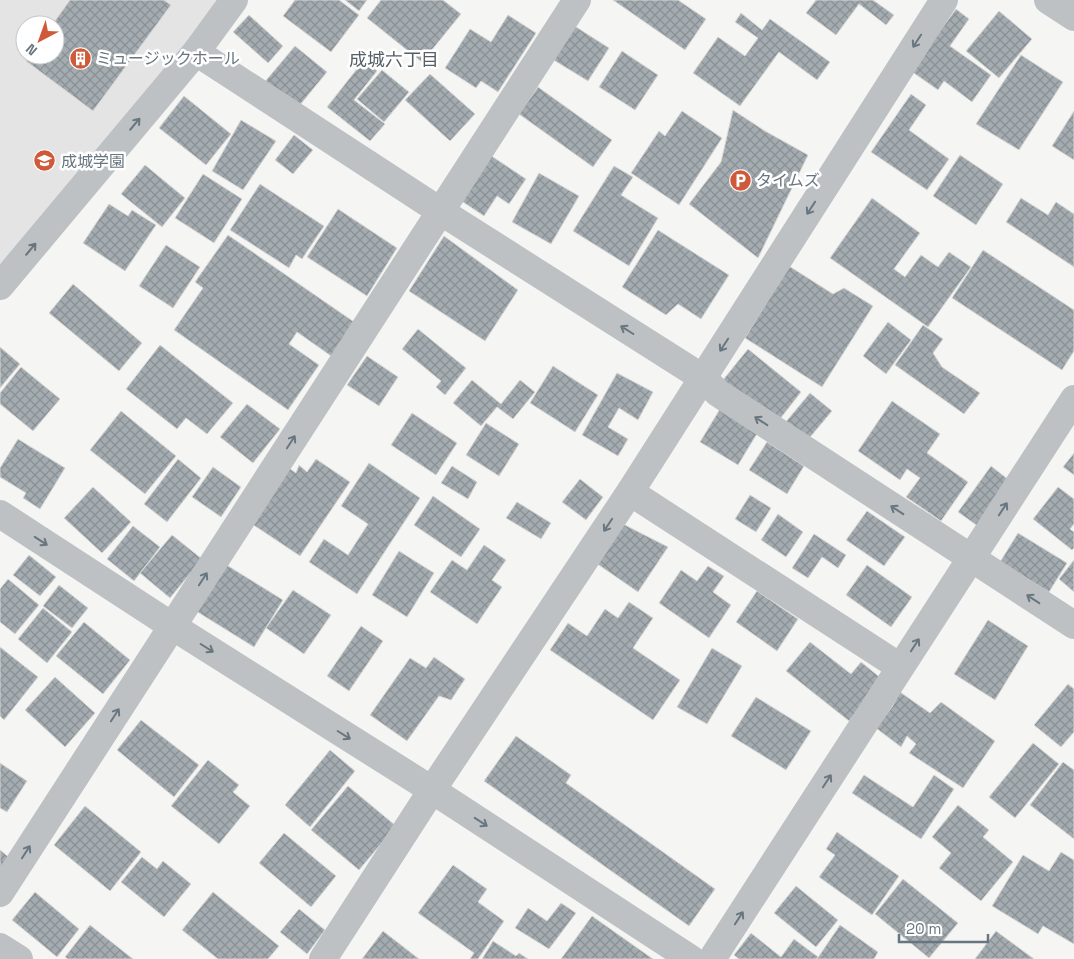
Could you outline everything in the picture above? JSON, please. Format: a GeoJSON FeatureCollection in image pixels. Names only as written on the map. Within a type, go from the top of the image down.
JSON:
{"type":"FeatureCollection","features":[{"type":"Feature","properties":{"kind":"street"},"geometry":{"type":"LineString","coordinates":[[0,286],[196,52],[234,0]]}},
{"type":"Feature","properties":{"kind":"street"},"geometry":{"type":"LineString","coordinates":[[0,893],[576,0]]}},
{"type":"Feature","properties":{"kind":"street"},"geometry":{"type":"LineString","coordinates":[[323,959],[432,790],[630,492],[944,0]]}},
{"type":"Feature","properties":{"kind":"street"},"geometry":{"type":"LineString","coordinates":[[1048,0],[1074,17]]}},
{"type":"Feature","properties":{"kind":"street"},"geometry":{"type":"LineString","coordinates":[[196,52],[440,211],[703,378],[718,393],[1074,625]]}},
{"type":"Feature","properties":{"kind":"street"},"geometry":{"type":"LineString","coordinates":[[712,959],[1074,398]]}},
{"type":"Feature","properties":{"kind":"street"},"geometry":{"type":"LineString","coordinates":[[630,492],[900,667]]}},
{"type":"Feature","properties":{"kind":"street"},"geometry":{"type":"LineString","coordinates":[[0,514],[172,626],[432,790],[691,959]]}},
{"type":"Feature","properties":{"kind":"street"},"geometry":{"type":"LineString","coordinates":[[0,947],[19,959]]}},
{"type":"Feature","properties":{"kind":"shaded area","name":"成城学園"},"geometry":{"type":"Polygon","coordinates":[[[0,0],[220,0],[189,44],[0,267],[0,0]]]}},
{"type":"Feature","properties":{"kind":"building","name":"ミュージックホール"},"geometry":{"type":"Polygon","coordinates":[[[70,0],[164,0],[171,5],[93,111],[31,65],[65,65],[65,15],[59,15],[70,0]]]}},
{"type":"Feature","properties":{"kind":"building"},"geometry":{"type":"Polygon","coordinates":[[[295,0],[339,0],[359,15],[331,52],[283,16],[295,0]]]}},
{"type":"Feature","properties":{"kind":"building"},"geometry":{"type":"Polygon","coordinates":[[[345,0],[367,0],[359,11],[345,0]]]}},
{"type":"Feature","properties":{"kind":"building"},"geometry":{"type":"Polygon","coordinates":[[[381,0],[443,0],[461,14],[422,62],[367,18],[381,0]]]}},
{"type":"Feature","properties":{"kind":"building"},"geometry":{"type":"Polygon","coordinates":[[[613,0],[678,0],[706,19],[685,50],[613,0]]]}},
{"type":"Feature","properties":{"kind":"building"},"geometry":{"type":"Polygon","coordinates":[[[816,0],[873,0],[894,15],[886,25],[859,4],[836,35],[806,13],[816,0]]]}},
{"type":"Feature","properties":{"kind":"building"},"geometry":{"type":"Polygon","coordinates":[[[956,9],[969,19],[950,46],[991,75],[972,102],[944,81],[938,90],[911,71],[956,9]]]}},
{"type":"Feature","properties":{"kind":"building"},"geometry":{"type":"Polygon","coordinates":[[[999,11],[1032,39],[999,78],[966,51],[999,11]]]}},
{"type":"Feature","properties":{"kind":"building"},"geometry":{"type":"Polygon","coordinates":[[[741,13],[762,30],[770,19],[830,62],[817,80],[779,52],[740,106],[693,73],[718,37],[745,56],[758,38],[735,22],[741,13]]]}},
{"type":"Feature","properties":{"kind":"building"},"geometry":{"type":"Polygon","coordinates":[[[249,15],[283,46],[268,63],[233,32],[249,15]]]}},
{"type":"Feature","properties":{"kind":"building"},"geometry":{"type":"Polygon","coordinates":[[[508,15],[536,33],[498,92],[481,81],[476,88],[445,68],[470,29],[491,42],[508,15]]]}},
{"type":"Feature","properties":{"kind":"building"},"geometry":{"type":"Polygon","coordinates":[[[573,25],[609,48],[588,81],[552,59],[573,25]]]}},
{"type":"Feature","properties":{"kind":"building"},"geometry":{"type":"Polygon","coordinates":[[[295,46],[327,72],[295,111],[263,84],[295,46]]]}},
{"type":"Feature","properties":{"kind":"building"},"geometry":{"type":"Polygon","coordinates":[[[622,51],[658,75],[635,110],[599,87],[622,51]]]}},
{"type":"Feature","properties":{"kind":"building"},"geometry":{"type":"Polygon","coordinates":[[[1021,55],[1063,82],[1019,150],[976,124],[1021,55]]]}},
{"type":"Feature","properties":{"kind":"building"},"geometry":{"type":"Polygon","coordinates":[[[364,60],[377,71],[354,100],[385,124],[370,141],[327,107],[364,60]]]}},
{"type":"Feature","properties":{"kind":"building"},"geometry":{"type":"Polygon","coordinates":[[[382,70],[409,92],[384,122],[357,99],[382,70]]]}},
{"type":"Feature","properties":{"kind":"building"},"geometry":{"type":"Polygon","coordinates":[[[430,74],[475,114],[450,141],[405,100],[430,74]]]}},
{"type":"Feature","properties":{"kind":"building"},"geometry":{"type":"Polygon","coordinates":[[[538,87],[612,140],[593,167],[519,114],[538,87]]]}},
{"type":"Feature","properties":{"kind":"building"},"geometry":{"type":"Polygon","coordinates":[[[911,94],[926,105],[909,130],[949,159],[927,190],[871,152],[911,94]]]}},
{"type":"Feature","properties":{"kind":"building"},"geometry":{"type":"Polygon","coordinates":[[[184,96],[231,134],[206,165],[159,128],[184,96]]]}},
{"type":"Feature","properties":{"kind":"building","name":"タイムズ"},"geometry":{"type":"Polygon","coordinates":[[[733,110],[765,131],[808,155],[758,258],[689,204],[721,162],[733,110]]]}},
{"type":"Feature","properties":{"kind":"building"},"geometry":{"type":"Polygon","coordinates":[[[682,111],[722,138],[679,205],[631,173],[659,131],[665,136],[682,111]]]}},
{"type":"Feature","properties":{"kind":"building"},"geometry":{"type":"Polygon","coordinates":[[[1074,111],[1074,160],[1052,146],[1074,111]]]}},
{"type":"Feature","properties":{"kind":"building"},"geometry":{"type":"Polygon","coordinates":[[[241,120],[276,141],[243,190],[212,171],[241,120]]]}},
{"type":"Feature","properties":{"kind":"building"},"geometry":{"type":"Polygon","coordinates":[[[294,135],[313,150],[293,174],[275,160],[294,135]]]}},
{"type":"Feature","properties":{"kind":"building"},"geometry":{"type":"Polygon","coordinates":[[[487,153],[526,179],[509,204],[497,196],[484,216],[457,198],[487,153]]]}},
{"type":"Feature","properties":{"kind":"building"},"geometry":{"type":"Polygon","coordinates":[[[960,155],[1003,184],[976,225],[933,196],[960,155]]]}},
{"type":"Feature","properties":{"kind":"building"},"geometry":{"type":"Polygon","coordinates":[[[145,165],[185,198],[162,227],[121,194],[145,165]]]}},
{"type":"Feature","properties":{"kind":"building"},"geometry":{"type":"Polygon","coordinates":[[[614,166],[633,177],[621,195],[658,218],[629,266],[573,231],[614,166]]]}},
{"type":"Feature","properties":{"kind":"building"},"geometry":{"type":"Polygon","coordinates":[[[539,173],[579,196],[551,244],[512,222],[539,173]]]}},
{"type":"Feature","properties":{"kind":"building"},"geometry":{"type":"Polygon","coordinates":[[[203,174],[242,199],[214,243],[175,218],[203,174]]]}},
{"type":"Feature","properties":{"kind":"building"},"geometry":{"type":"Polygon","coordinates":[[[260,184],[324,226],[302,259],[296,255],[289,268],[230,230],[260,184]]]}},
{"type":"Feature","properties":{"kind":"building"},"geometry":{"type":"Polygon","coordinates":[[[872,198],[920,233],[894,269],[905,277],[921,255],[938,267],[949,252],[971,267],[928,327],[830,258],[872,198]]]}},
{"type":"Feature","properties":{"kind":"building"},"geometry":{"type":"Polygon","coordinates":[[[1021,198],[1048,215],[1056,202],[1074,214],[1074,267],[1006,222],[1021,198]]]}},
{"type":"Feature","properties":{"kind":"building"},"geometry":{"type":"Polygon","coordinates":[[[109,204],[128,216],[132,210],[156,225],[125,271],[83,243],[109,204]]]}},
{"type":"Feature","properties":{"kind":"building"},"geometry":{"type":"Polygon","coordinates":[[[338,209],[397,248],[367,296],[307,257],[338,209]]]}},
{"type":"Feature","properties":{"kind":"building"},"geometry":{"type":"Polygon","coordinates":[[[658,230],[729,275],[701,319],[678,304],[666,315],[622,287],[658,230]]]}},
{"type":"Feature","properties":{"kind":"building"},"geometry":{"type":"Polygon","coordinates":[[[228,235],[357,324],[334,358],[297,332],[289,344],[319,365],[288,410],[174,330],[203,288],[195,282],[228,235]]]}},
{"type":"Feature","properties":{"kind":"building"},"geometry":{"type":"Polygon","coordinates":[[[444,236],[518,290],[485,341],[409,291],[444,236]]]}},
{"type":"Feature","properties":{"kind":"building"},"geometry":{"type":"Polygon","coordinates":[[[166,245],[200,267],[173,308],[139,286],[166,245]]]}},
{"type":"Feature","properties":{"kind":"building"},"geometry":{"type":"Polygon","coordinates":[[[983,250],[1074,310],[1074,351],[1062,370],[952,298],[983,250]]]}},
{"type":"Feature","properties":{"kind":"building"},"geometry":{"type":"Polygon","coordinates":[[[789,266],[833,294],[844,288],[873,306],[822,387],[745,338],[789,266]]]}},
{"type":"Feature","properties":{"kind":"building"},"geometry":{"type":"Polygon","coordinates":[[[73,284],[142,343],[119,371],[49,313],[73,284]]]}},
{"type":"Feature","properties":{"kind":"building"},"geometry":{"type":"Polygon","coordinates":[[[888,322],[911,340],[886,374],[863,356],[888,322]]]}},
{"type":"Feature","properties":{"kind":"building"},"geometry":{"type":"Polygon","coordinates":[[[923,325],[943,339],[933,353],[942,367],[980,393],[964,414],[895,365],[923,325]]]}},
{"type":"Feature","properties":{"kind":"building"},"geometry":{"type":"Polygon","coordinates":[[[418,329],[466,368],[445,395],[436,387],[441,381],[402,349],[418,329]]]}},
{"type":"Feature","properties":{"kind":"building"},"geometry":{"type":"Polygon","coordinates":[[[160,345],[233,403],[207,434],[186,418],[177,429],[126,389],[160,345]]]}},
{"type":"Feature","properties":{"kind":"building"},"geometry":{"type":"Polygon","coordinates":[[[0,347],[20,364],[0,388],[0,347]]]}},
{"type":"Feature","properties":{"kind":"building"},"geometry":{"type":"Polygon","coordinates":[[[748,349],[801,392],[776,424],[723,380],[748,349]]]}},
{"type":"Feature","properties":{"kind":"building"},"geometry":{"type":"Polygon","coordinates":[[[367,356],[398,377],[379,406],[347,385],[367,356]]]}},
{"type":"Feature","properties":{"kind":"building"},"geometry":{"type":"Polygon","coordinates":[[[553,366],[598,395],[575,432],[530,403],[553,366]]]}},
{"type":"Feature","properties":{"kind":"building"},"geometry":{"type":"Polygon","coordinates":[[[21,367],[60,399],[33,431],[0,404],[0,393],[21,367]]]}},
{"type":"Feature","properties":{"kind":"building"},"geometry":{"type":"Polygon","coordinates":[[[617,373],[653,392],[638,420],[619,408],[608,427],[628,439],[618,456],[582,435],[617,373]]]}},
{"type":"Feature","properties":{"kind":"building"},"geometry":{"type":"Polygon","coordinates":[[[472,380],[501,404],[520,380],[535,392],[513,419],[497,407],[481,426],[453,403],[472,380]]]}},
{"type":"Feature","properties":{"kind":"building"},"geometry":{"type":"Polygon","coordinates":[[[810,393],[832,411],[806,442],[784,424],[810,393]]]}},
{"type":"Feature","properties":{"kind":"building"},"geometry":{"type":"Polygon","coordinates":[[[892,401],[940,434],[927,453],[968,482],[941,521],[906,497],[920,478],[907,469],[900,480],[858,451],[892,401]]]}},
{"type":"Feature","properties":{"kind":"building"},"geometry":{"type":"Polygon","coordinates":[[[247,404],[280,429],[253,463],[220,437],[247,404]]]}},
{"type":"Feature","properties":{"kind":"building"},"geometry":{"type":"Polygon","coordinates":[[[720,409],[758,432],[738,465],[700,442],[720,409]]]}},
{"type":"Feature","properties":{"kind":"building"},"geometry":{"type":"Polygon","coordinates":[[[121,411],[176,456],[145,494],[90,450],[121,411]]]}},
{"type":"Feature","properties":{"kind":"building"},"geometry":{"type":"Polygon","coordinates":[[[412,413],[457,443],[436,475],[391,445],[412,413]]]}},
{"type":"Feature","properties":{"kind":"building"},"geometry":{"type":"Polygon","coordinates":[[[486,423],[519,444],[499,476],[466,455],[486,423]]]}},
{"type":"Feature","properties":{"kind":"building"},"geometry":{"type":"Polygon","coordinates":[[[18,439],[65,468],[40,509],[23,498],[26,493],[0,477],[0,468],[18,439]]]}},
{"type":"Feature","properties":{"kind":"building"},"geometry":{"type":"Polygon","coordinates":[[[767,442],[804,466],[787,494],[749,470],[767,442]]]}},
{"type":"Feature","properties":{"kind":"building"},"geometry":{"type":"Polygon","coordinates":[[[1074,453],[1074,475],[1063,467],[1074,453]]]}},
{"type":"Feature","properties":{"kind":"building"},"geometry":{"type":"Polygon","coordinates":[[[178,459],[201,478],[167,522],[144,504],[178,459]]]}},
{"type":"Feature","properties":{"kind":"building"},"geometry":{"type":"Polygon","coordinates":[[[316,459],[350,482],[300,556],[252,524],[289,468],[296,473],[299,465],[307,472],[316,459]]]}},
{"type":"Feature","properties":{"kind":"building"},"geometry":{"type":"Polygon","coordinates":[[[369,463],[420,498],[357,594],[309,562],[324,539],[348,555],[368,524],[341,506],[369,463]]]}},
{"type":"Feature","properties":{"kind":"building"},"geometry":{"type":"Polygon","coordinates":[[[452,466],[477,482],[468,499],[441,483],[452,466]]]}},
{"type":"Feature","properties":{"kind":"building"},"geometry":{"type":"Polygon","coordinates":[[[991,466],[1014,484],[982,529],[958,512],[991,466]]]}},
{"type":"Feature","properties":{"kind":"building"},"geometry":{"type":"Polygon","coordinates":[[[213,467],[241,487],[221,517],[192,497],[213,467]]]}},
{"type":"Feature","properties":{"kind":"building"},"geometry":{"type":"Polygon","coordinates":[[[580,479],[603,497],[586,520],[562,502],[580,479]]]}},
{"type":"Feature","properties":{"kind":"building"},"geometry":{"type":"Polygon","coordinates":[[[93,487],[131,522],[102,553],[64,518],[93,487]]]}},
{"type":"Feature","properties":{"kind":"building"},"geometry":{"type":"Polygon","coordinates":[[[1058,487],[1074,499],[1074,524],[1070,529],[1074,532],[1074,548],[1072,550],[1033,519],[1058,487]]]}},
{"type":"Feature","properties":{"kind":"building"},"geometry":{"type":"Polygon","coordinates":[[[750,495],[771,508],[756,532],[735,519],[750,495]]]}},
{"type":"Feature","properties":{"kind":"building"},"geometry":{"type":"Polygon","coordinates":[[[433,496],[480,529],[461,557],[414,525],[433,496]]]}},
{"type":"Feature","properties":{"kind":"building"},"geometry":{"type":"Polygon","coordinates":[[[517,502],[551,523],[541,539],[506,518],[517,502]]]}},
{"type":"Feature","properties":{"kind":"building"},"geometry":{"type":"Polygon","coordinates":[[[867,511],[905,537],[884,566],[846,540],[867,511]]]}},
{"type":"Feature","properties":{"kind":"building"},"geometry":{"type":"Polygon","coordinates":[[[778,514],[803,532],[786,557],[761,540],[778,514]]]}},
{"type":"Feature","properties":{"kind":"building"},"geometry":{"type":"Polygon","coordinates":[[[623,524],[668,547],[638,592],[596,563],[623,524]]]}},
{"type":"Feature","properties":{"kind":"building"},"geometry":{"type":"Polygon","coordinates":[[[133,526],[160,547],[134,581],[107,559],[133,526]]]}},
{"type":"Feature","properties":{"kind":"building"},"geometry":{"type":"Polygon","coordinates":[[[1018,533],[1067,563],[1049,592],[1000,562],[1018,533]]]}},
{"type":"Feature","properties":{"kind":"building"},"geometry":{"type":"Polygon","coordinates":[[[814,534],[846,555],[838,568],[822,557],[808,578],[792,568],[814,534]]]}},
{"type":"Feature","properties":{"kind":"building"},"geometry":{"type":"Polygon","coordinates":[[[172,535],[202,559],[170,598],[140,573],[172,535]]]}},
{"type":"Feature","properties":{"kind":"building"},"geometry":{"type":"Polygon","coordinates":[[[484,545],[506,560],[492,580],[502,587],[477,624],[430,592],[452,560],[467,570],[484,545]]]}},
{"type":"Feature","properties":{"kind":"building"},"geometry":{"type":"Polygon","coordinates":[[[399,551],[434,573],[407,617],[372,595],[399,551]]]}},
{"type":"Feature","properties":{"kind":"building"},"geometry":{"type":"Polygon","coordinates":[[[29,555],[56,577],[40,596],[13,575],[29,555]]]}},
{"type":"Feature","properties":{"kind":"building"},"geometry":{"type":"Polygon","coordinates":[[[1074,560],[1074,592],[1059,579],[1074,560]]]}},
{"type":"Feature","properties":{"kind":"building"},"geometry":{"type":"Polygon","coordinates":[[[225,564],[283,600],[254,647],[196,611],[225,564]]]}},
{"type":"Feature","properties":{"kind":"building"},"geometry":{"type":"Polygon","coordinates":[[[867,565],[912,597],[891,627],[846,595],[867,565]]]}},
{"type":"Feature","properties":{"kind":"building"},"geometry":{"type":"Polygon","coordinates":[[[708,566],[724,576],[713,592],[731,605],[709,638],[659,603],[681,570],[697,581],[708,566]]]}},
{"type":"Feature","properties":{"kind":"building"},"geometry":{"type":"Polygon","coordinates":[[[8,579],[39,605],[15,634],[0,622],[0,589],[8,579]]]}},
{"type":"Feature","properties":{"kind":"building"},"geometry":{"type":"Polygon","coordinates":[[[59,585],[88,608],[72,628],[43,606],[59,585]]]}},
{"type":"Feature","properties":{"kind":"building"},"geometry":{"type":"Polygon","coordinates":[[[293,590],[331,615],[304,654],[266,628],[293,590]]]}},
{"type":"Feature","properties":{"kind":"building"},"geometry":{"type":"Polygon","coordinates":[[[757,591],[798,619],[777,651],[736,622],[757,591]]]}},
{"type":"Feature","properties":{"kind":"building"},"geometry":{"type":"Polygon","coordinates":[[[629,602],[653,618],[633,648],[680,680],[653,720],[550,650],[568,623],[587,636],[605,609],[618,618],[629,602]]]}},
{"type":"Feature","properties":{"kind":"building"},"geometry":{"type":"Polygon","coordinates":[[[43,608],[72,632],[47,663],[18,639],[43,608]]]}},
{"type":"Feature","properties":{"kind":"building"},"geometry":{"type":"Polygon","coordinates":[[[988,620],[1028,646],[995,700],[954,674],[988,620]]]}},
{"type":"Feature","properties":{"kind":"building"},"geometry":{"type":"Polygon","coordinates":[[[84,622],[130,660],[103,694],[56,656],[84,622]]]}},
{"type":"Feature","properties":{"kind":"building"},"geometry":{"type":"Polygon","coordinates":[[[361,626],[383,641],[349,691],[327,676],[361,626]]]}},
{"type":"Feature","properties":{"kind":"building"},"geometry":{"type":"Polygon","coordinates":[[[810,642],[851,674],[861,662],[882,679],[849,721],[786,671],[810,642]]]}},
{"type":"Feature","properties":{"kind":"building"},"geometry":{"type":"Polygon","coordinates":[[[0,647],[38,677],[4,720],[0,716],[0,647]]]}},
{"type":"Feature","properties":{"kind":"building"},"geometry":{"type":"Polygon","coordinates":[[[712,648],[742,666],[707,724],[677,707],[712,648]]]}},
{"type":"Feature","properties":{"kind":"building"},"geometry":{"type":"Polygon","coordinates":[[[434,657],[465,679],[451,700],[439,696],[407,741],[370,715],[410,658],[426,668],[434,657]]]}},
{"type":"Feature","properties":{"kind":"building"},"geometry":{"type":"Polygon","coordinates":[[[55,677],[95,713],[65,747],[25,710],[55,677]]]}},
{"type":"Feature","properties":{"kind":"building"},"geometry":{"type":"Polygon","coordinates":[[[1068,684],[1074,689],[1074,732],[1061,747],[1034,725],[1068,684]]]}},
{"type":"Feature","properties":{"kind":"building"},"geometry":{"type":"Polygon","coordinates":[[[900,692],[930,713],[941,702],[995,741],[963,788],[909,753],[916,744],[907,736],[901,747],[876,728],[892,707],[900,692]]]}},
{"type":"Feature","properties":{"kind":"building"},"geometry":{"type":"Polygon","coordinates":[[[756,697],[811,731],[786,770],[731,736],[756,697]]]}},
{"type":"Feature","properties":{"kind":"building"},"geometry":{"type":"Polygon","coordinates":[[[141,720],[199,765],[174,797],[117,750],[141,720]]]}},
{"type":"Feature","properties":{"kind":"building"},"geometry":{"type":"Polygon","coordinates":[[[516,736],[571,775],[566,783],[715,889],[689,926],[484,781],[516,736]]]}},
{"type":"Feature","properties":{"kind":"building"},"geometry":{"type":"Polygon","coordinates":[[[1033,743],[1059,764],[1015,818],[989,797],[1033,743]]]}},
{"type":"Feature","properties":{"kind":"building"},"geometry":{"type":"Polygon","coordinates":[[[330,750],[355,771],[310,827],[285,805],[330,750]]]}},
{"type":"Feature","properties":{"kind":"building"},"geometry":{"type":"Polygon","coordinates":[[[208,760],[239,785],[233,792],[250,806],[219,844],[171,806],[208,760]]]}},
{"type":"Feature","properties":{"kind":"building"},"geometry":{"type":"Polygon","coordinates":[[[1063,762],[1074,770],[1074,839],[1030,805],[1063,762]]]}},
{"type":"Feature","properties":{"kind":"building"},"geometry":{"type":"Polygon","coordinates":[[[0,763],[27,781],[7,812],[0,808],[0,763]]]}},
{"type":"Feature","properties":{"kind":"building"},"geometry":{"type":"Polygon","coordinates":[[[864,775],[913,807],[934,775],[954,789],[921,839],[852,793],[864,775]]]}},
{"type":"Feature","properties":{"kind":"building"},"geometry":{"type":"Polygon","coordinates":[[[348,786],[396,826],[359,870],[311,830],[348,786]]]}},
{"type":"Feature","properties":{"kind":"building"},"geometry":{"type":"Polygon","coordinates":[[[958,805],[989,830],[983,837],[1013,862],[981,901],[939,868],[951,853],[932,837],[958,805]]]}},
{"type":"Feature","properties":{"kind":"building"},"geometry":{"type":"Polygon","coordinates":[[[85,806],[141,852],[110,891],[54,845],[85,806]]]}},
{"type":"Feature","properties":{"kind":"building"},"geometry":{"type":"Polygon","coordinates":[[[837,832],[899,876],[872,915],[819,877],[835,855],[826,849],[837,832]]]}},
{"type":"Feature","properties":{"kind":"building"},"geometry":{"type":"Polygon","coordinates":[[[284,833],[336,876],[311,907],[259,863],[284,833]]]}},
{"type":"Feature","properties":{"kind":"building"},"geometry":{"type":"Polygon","coordinates":[[[0,850],[11,859],[0,871],[0,850]]]}},
{"type":"Feature","properties":{"kind":"building"},"geometry":{"type":"Polygon","coordinates":[[[1061,852],[1074,860],[1074,944],[1043,926],[1038,934],[992,906],[1023,855],[1049,871],[1061,852]]]}},
{"type":"Feature","properties":{"kind":"building"},"geometry":{"type":"Polygon","coordinates":[[[142,857],[157,869],[163,861],[191,884],[164,917],[121,882],[142,857]]]}},
{"type":"Feature","properties":{"kind":"building"},"geometry":{"type":"Polygon","coordinates":[[[453,865],[487,889],[478,902],[504,921],[478,959],[470,959],[474,953],[418,913],[453,865]]]}},
{"type":"Feature","properties":{"kind":"building"},"geometry":{"type":"Polygon","coordinates":[[[903,879],[958,923],[929,958],[875,914],[903,879]]]}},
{"type":"Feature","properties":{"kind":"building"},"geometry":{"type":"Polygon","coordinates":[[[796,886],[838,920],[816,947],[774,913],[796,886]]]}},
{"type":"Feature","properties":{"kind":"building"},"geometry":{"type":"Polygon","coordinates":[[[35,892],[79,929],[57,957],[12,920],[35,892]]]}},
{"type":"Feature","properties":{"kind":"building"},"geometry":{"type":"Polygon","coordinates":[[[213,892],[279,946],[268,959],[218,959],[182,930],[213,892]]]}},
{"type":"Feature","properties":{"kind":"building"},"geometry":{"type":"Polygon","coordinates":[[[561,903],[576,913],[549,949],[515,928],[528,908],[547,921],[561,903]]]}},
{"type":"Feature","properties":{"kind":"building"},"geometry":{"type":"Polygon","coordinates":[[[299,909],[325,930],[307,954],[280,932],[299,909]]]}},
{"type":"Feature","properties":{"kind":"building"},"geometry":{"type":"Polygon","coordinates":[[[592,916],[653,959],[561,959],[592,916]]]}},
{"type":"Feature","properties":{"kind":"building"},"geometry":{"type":"Polygon","coordinates":[[[90,925],[133,959],[68,959],[65,957],[90,925]]]}},
{"type":"Feature","properties":{"kind":"building"},"geometry":{"type":"Polygon","coordinates":[[[840,925],[878,952],[874,959],[817,959],[840,925]]]}},
{"type":"Feature","properties":{"kind":"building"},"geometry":{"type":"Polygon","coordinates":[[[383,931],[419,959],[362,959],[383,931]]]}},
{"type":"Feature","properties":{"kind":"building"},"geometry":{"type":"Polygon","coordinates":[[[996,931],[1034,959],[975,959],[996,931]]]}},
{"type":"Feature","properties":{"kind":"building"},"geometry":{"type":"Polygon","coordinates":[[[751,933],[781,957],[794,939],[818,957],[816,959],[739,959],[734,955],[751,933]]]}},
{"type":"Feature","properties":{"kind":"building"},"geometry":{"type":"Polygon","coordinates":[[[493,941],[516,956],[519,953],[528,959],[482,959],[493,941]]]}},
{"type":"Feature","properties":{"kind":"place","name":"ミュージックホール"},"geometry":{"type":"Point","coordinates":[80,58]}},
{"type":"Feature","properties":{"kind":"place","name":"成城学園"},"geometry":{"type":"Point","coordinates":[45,161]}},
{"type":"Feature","properties":{"kind":"place","name":"タイムズ"},"geometry":{"type":"Point","coordinates":[740,180]}},
{"type":"Feature","properties":{"kind":"district","name":"成城六丁目"},"geometry":{"type":"Point","coordinates":[394,60]}}]}
